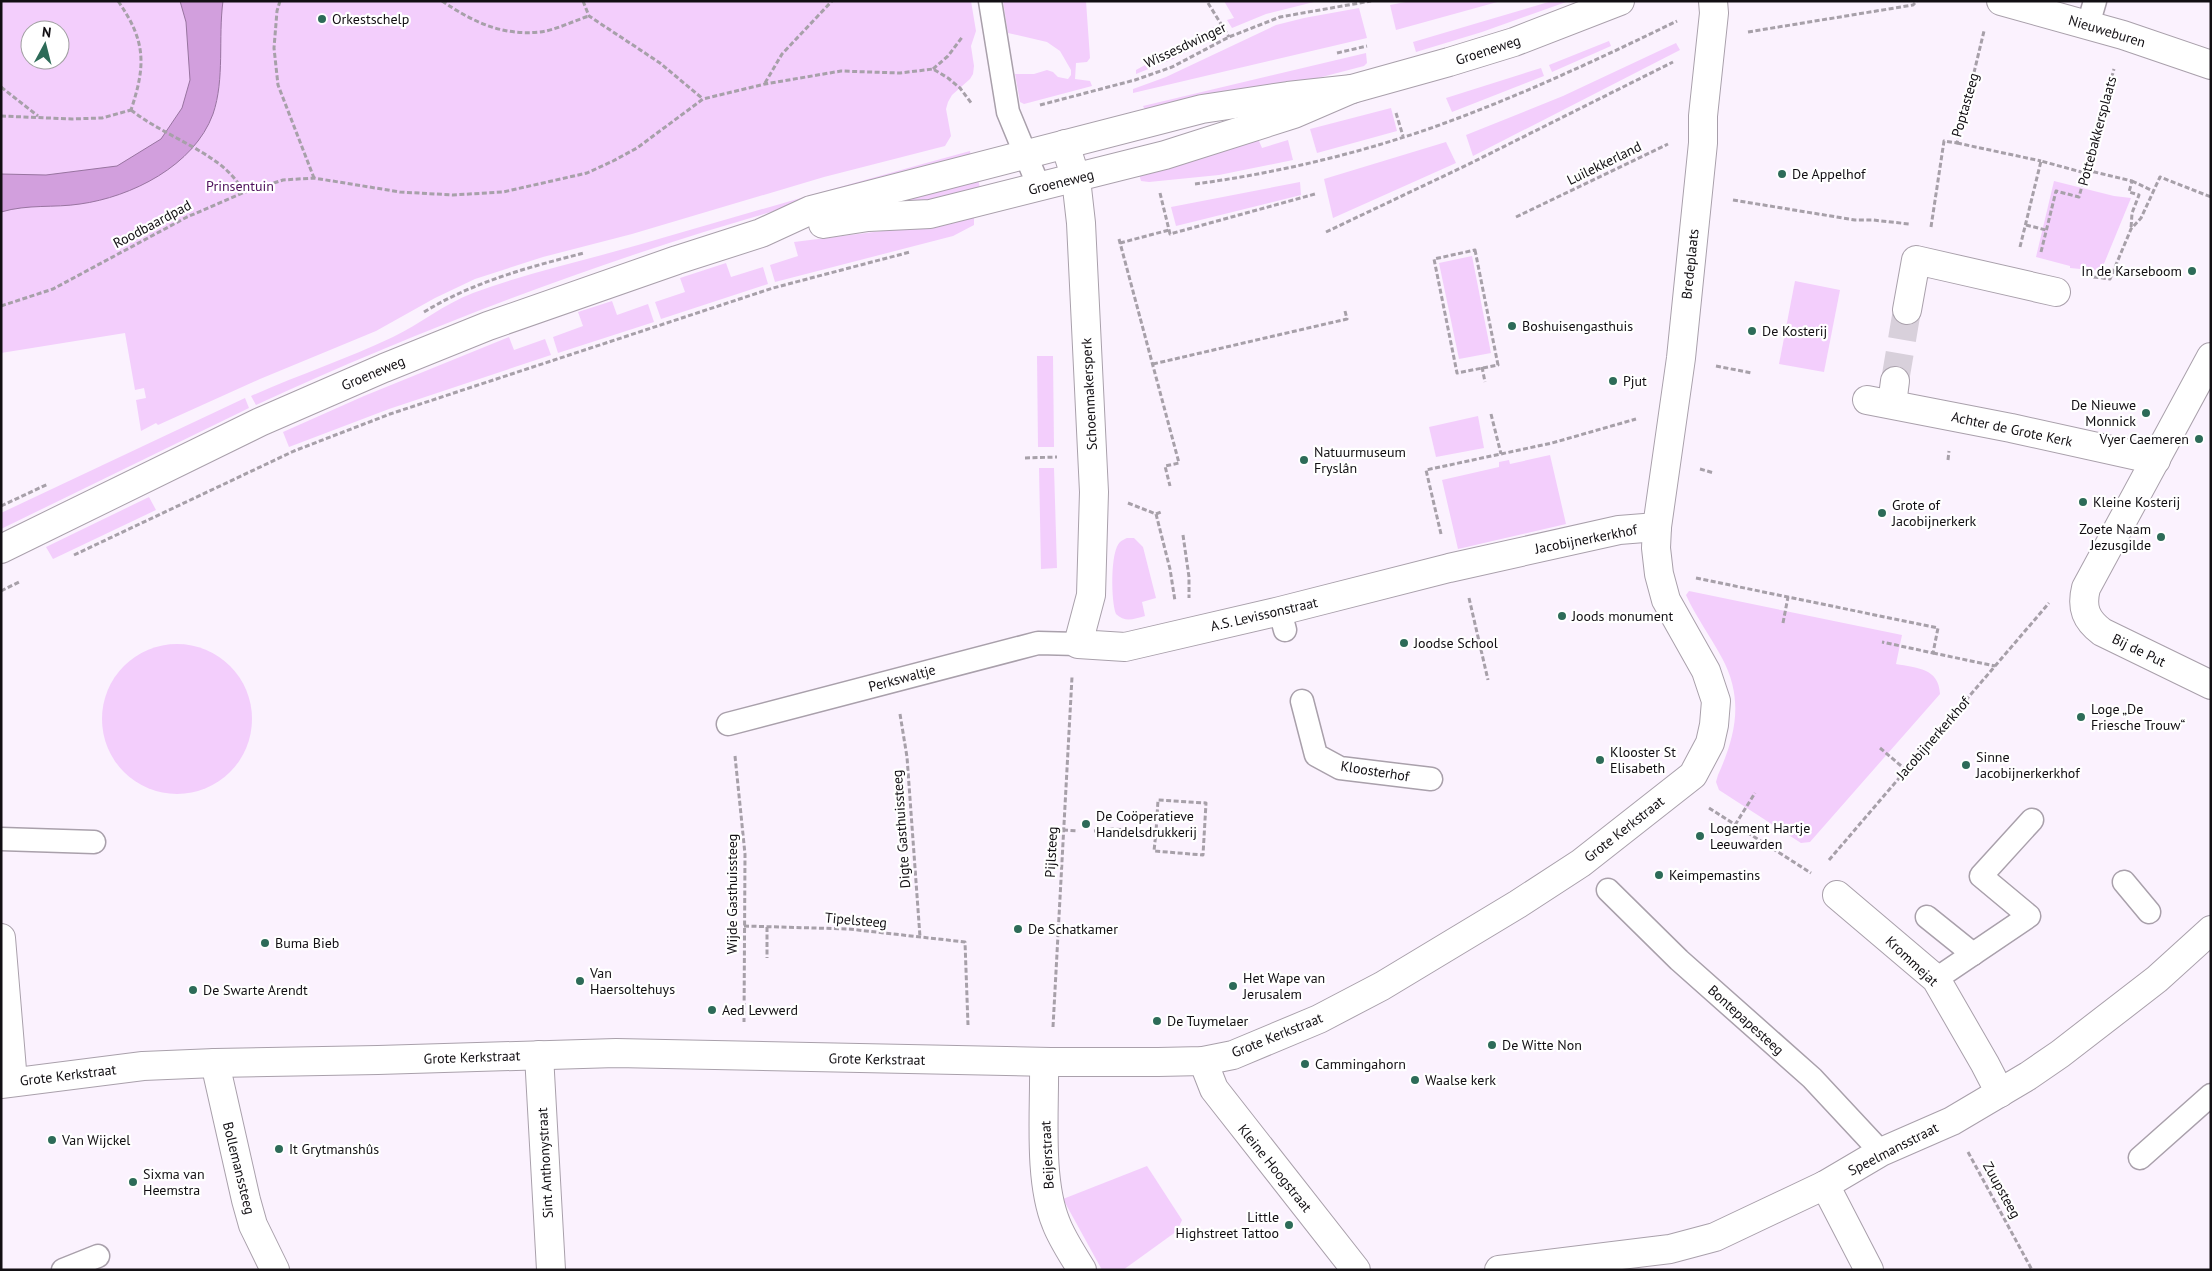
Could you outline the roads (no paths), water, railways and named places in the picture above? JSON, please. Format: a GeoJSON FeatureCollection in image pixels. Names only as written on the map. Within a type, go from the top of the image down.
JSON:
{"type":"FeatureCollection","features":[{"type":"Feature","properties":{"kind":"street","name":"Groeneweg"},"geometry":{"type":"LineString","coordinates":[[761,233],[851,219],[930,214],[1039,188],[1165,154],[1294,114],[1352,89],[1514,42],[1620,1]]}},
{"type":"Feature","properties":{"kind":"street","name":"Nieuweburen"},"geometry":{"type":"LineString","coordinates":[[2002,1],[2091,13],[2123,35],[2211,65]]}},
{"type":"Feature","properties":{"kind":"street","name":"Bredeplaats"},"geometry":{"type":"LineString","coordinates":[[1657,527],[1675,409],[1703,143],[1703,116],[1712,38],[1713,3]]}},
{"type":"Feature","properties":{"kind":"street","name":"Groeneweg"},"geometry":{"type":"LineString","coordinates":[[1,549],[260,422],[384,368],[488,326],[677,260],[761,233],[811,210],[1202,109],[1288,96],[1352,89]]}},
{"type":"Feature","properties":{"kind":"street","name":"Schoenmakersperk"},"geometry":{"type":"LineString","coordinates":[[1065,144],[1076,178],[1081,223],[1094,492],[1091,595],[1078,644]]}},
{"type":"Feature","properties":{"kind":"street"},"geometry":{"type":"LineString","coordinates":[[1907,310],[1916,260],[2044,289]]}},
{"type":"Feature","properties":{"kind":"street"},"geometry":{"type":"LineString","coordinates":[[2156,460],[2211,357]]}},
{"type":"Feature","properties":{"kind":"street","name":"Achter de Grote Kerk"},"geometry":{"type":"LineString","coordinates":[[1885,395],[2156,460]]}},
{"type":"Feature","properties":{"kind":"street","name":"Bij de Put"},"geometry":{"type":"LineString","coordinates":[[2156,460],[2086,588],[2083,600],[2087,617],[2092,625],[2102,632],[2211,685]]}},
{"type":"Feature","properties":{"kind":"street","name":"Jacobijnerkerkhof"},"geometry":{"type":"LineString","coordinates":[[1455,567],[1619,530],[1657,527],[1656,548],[1666,600],[1706,671],[1716,701],[1714,725],[1702,759],[1694,775],[1677,787]]}},
{"type":"Feature","properties":{"kind":"street","name":"A.S. Levissonstraat"},"geometry":{"type":"LineString","coordinates":[[1078,644],[1125,647],[1181,633],[1283,620],[1455,567]]}},
{"type":"Feature","properties":{"kind":"street","name":"Grote Kerkstraat"},"geometry":{"type":"LineString","coordinates":[[7,1083],[143,1066],[215,1062],[539,1055],[626,1054],[1048,1062],[1203,1061],[1233,1055],[1275,1039],[1382,986],[1518,904],[1580,863],[1677,787]]}},
{"type":"Feature","properties":{"kind":"street","name":"Krommejat"},"geometry":{"type":"LineString","coordinates":[[1837,895],[1936,979],[2000,1093]]}},
{"type":"Feature","properties":{"kind":"street","name":"Speelmansstraat"},"geometry":{"type":"LineString","coordinates":[[1499,1270],[1670,1249],[1715,1237],[1825,1185],[1881,1152],[1952,1120],[2000,1093],[2060,1054],[2177,961],[2211,930]]}},
{"type":"Feature","properties":{"kind":"street"},"geometry":{"type":"LineString","coordinates":[[1,938],[7,1083]]}},
{"type":"Feature","properties":{"kind":"street","name":"Sint Anthonystraat"},"geometry":{"type":"LineString","coordinates":[[539,1055],[551,1270]]}},
{"type":"Feature","properties":{"kind":"street","name":"Kleine Hoogstraat"},"geometry":{"type":"LineString","coordinates":[[1203,1061],[1207,1075],[1219,1096],[1356,1270]]}},
{"type":"Feature","properties":{"kind":"street","name":"Bollemanssteeg"},"geometry":{"type":"LineString","coordinates":[[215,1062],[248,1208],[253,1225],[275,1270]]}},
{"type":"Feature","properties":{"kind":"street","name":"Beijerstraat"},"geometry":{"type":"LineString","coordinates":[[1048,1062],[1045,1168],[1050,1199],[1056,1223],[1082,1270]]}},
{"type":"Feature","properties":{"kind":"street"},"geometry":{"type":"LineString","coordinates":[[1825,1185],[1869,1270]]}},
{"type":"Feature","properties":{"kind":"lane"},"geometry":{"type":"LineString","coordinates":[[990,1],[1008,112],[1039,188]]}},
{"type":"Feature","properties":{"kind":"lane","name":"Perkswaltje"},"geometry":{"type":"LineString","coordinates":[[728,724],[1038,643],[1078,644]]}},
{"type":"Feature","properties":{"kind":"lane","name":"Kloosterhof"},"geometry":{"type":"LineString","coordinates":[[1302,701],[1316,755],[1340,768],[1431,779]]}},
{"type":"Feature","properties":{"kind":"lane"},"geometry":{"type":"LineString","coordinates":[[1936,979],[2029,916],[1981,876],[2032,820]]}},
{"type":"Feature","properties":{"kind":"lane"},"geometry":{"type":"LineString","coordinates":[[1,839],[94,842]]}},
{"type":"Feature","properties":{"kind":"lane"},"geometry":{"type":"LineString","coordinates":[[2124,882],[2149,912]]}},
{"type":"Feature","properties":{"kind":"lane","name":"Bontepapesteeg"},"geometry":{"type":"LineString","coordinates":[[1608,890],[1679,960],[1812,1078],[1881,1152]]}},
{"type":"Feature","properties":{"kind":"lane"},"geometry":{"type":"LineString","coordinates":[[1927,917],[1973,954]]}},
{"type":"Feature","properties":{"kind":"lane"},"geometry":{"type":"LineString","coordinates":[[2140,1158],[2211,1095]]}},
{"type":"Feature","properties":{"kind":"lane"},"geometry":{"type":"LineString","coordinates":[[63,1270],[98,1256]]}},
{"type":"Feature","properties":{"kind":"tunnel"},"geometry":{"type":"LineString","coordinates":[[1895,381],[1907,310]]}},
{"type":"Feature","properties":{"kind":"place","name":"Orkestschelp"},"geometry":{"type":"Point","coordinates":[322,19]}},
{"type":"Feature","properties":{"kind":"place","name":"De Appelhof"},"geometry":{"type":"Point","coordinates":[1782,174]}},
{"type":"Feature","properties":{"kind":"place","name":"In de Karseboom"},"geometry":{"type":"Point","coordinates":[2192,271]}},
{"type":"Feature","properties":{"kind":"place","name":"Boshuisengasthuis"},"geometry":{"type":"Point","coordinates":[1512,326]}},
{"type":"Feature","properties":{"kind":"place","name":"De Kosterij"},"geometry":{"type":"Point","coordinates":[1752,331]}},
{"type":"Feature","properties":{"kind":"place","name":"Pjut"},"geometry":{"type":"Point","coordinates":[1613,381]}},
{"type":"Feature","properties":{"kind":"place","name":"De Nieuwe Monnick"},"geometry":{"type":"Point","coordinates":[2146,413]}},
{"type":"Feature","properties":{"kind":"place","name":"Vyer Caemeren"},"geometry":{"type":"Point","coordinates":[2199,439]}},
{"type":"Feature","properties":{"kind":"place","name":"Natuurmuseum Fryslân"},"geometry":{"type":"Point","coordinates":[1304,460]}},
{"type":"Feature","properties":{"kind":"place","name":"Kleine Kosterij"},"geometry":{"type":"Point","coordinates":[2083,502]}},
{"type":"Feature","properties":{"kind":"place","name":"Grote of Jacobijnerkerk"},"geometry":{"type":"Point","coordinates":[1882,513]}},
{"type":"Feature","properties":{"kind":"place","name":"Zoete Naam Jezusgilde"},"geometry":{"type":"Point","coordinates":[2161,537]}},
{"type":"Feature","properties":{"kind":"place","name":"Joods monument"},"geometry":{"type":"Point","coordinates":[1562,616]}},
{"type":"Feature","properties":{"kind":"place","name":"Joodse School"},"geometry":{"type":"Point","coordinates":[1404,643]}},
{"type":"Feature","properties":{"kind":"place","name":"Loge „De Friesche Trouw“"},"geometry":{"type":"Point","coordinates":[2081,717]}},
{"type":"Feature","properties":{"kind":"place","name":"Klooster St Elisabeth"},"geometry":{"type":"Point","coordinates":[1600,760]}},
{"type":"Feature","properties":{"kind":"place","name":"Sinne Jacobijnerkerkhof"},"geometry":{"type":"Point","coordinates":[1966,765]}},
{"type":"Feature","properties":{"kind":"place","name":"De Coöperatieve Handelsdrukkerij"},"geometry":{"type":"Point","coordinates":[1086,824]}},
{"type":"Feature","properties":{"kind":"place","name":"Logement Hartje Leeuwarden"},"geometry":{"type":"Point","coordinates":[1700,836]}},
{"type":"Feature","properties":{"kind":"place","name":"Keimpemastins"},"geometry":{"type":"Point","coordinates":[1659,875]}},
{"type":"Feature","properties":{"kind":"place","name":"De Schatkamer"},"geometry":{"type":"Point","coordinates":[1018,929]}},
{"type":"Feature","properties":{"kind":"place","name":"Buma Bieb"},"geometry":{"type":"Point","coordinates":[265,943]}},
{"type":"Feature","properties":{"kind":"place","name":"Van Haersoltehuys"},"geometry":{"type":"Point","coordinates":[580,981]}},
{"type":"Feature","properties":{"kind":"place","name":"Het Wape van Jerusalem"},"geometry":{"type":"Point","coordinates":[1233,986]}},
{"type":"Feature","properties":{"kind":"place","name":"De Swarte Arendt"},"geometry":{"type":"Point","coordinates":[193,990]}},
{"type":"Feature","properties":{"kind":"place","name":"Aed Levwerd"},"geometry":{"type":"Point","coordinates":[712,1010]}},
{"type":"Feature","properties":{"kind":"place","name":"De Tuymelaer"},"geometry":{"type":"Point","coordinates":[1157,1021]}},
{"type":"Feature","properties":{"kind":"place","name":"De Witte Non"},"geometry":{"type":"Point","coordinates":[1492,1045]}},
{"type":"Feature","properties":{"kind":"place","name":"Cammingahorn"},"geometry":{"type":"Point","coordinates":[1305,1064]}},
{"type":"Feature","properties":{"kind":"place","name":"Waalse kerk"},"geometry":{"type":"Point","coordinates":[1415,1080]}},
{"type":"Feature","properties":{"kind":"place","name":"Van Wijckel"},"geometry":{"type":"Point","coordinates":[52,1140]}},
{"type":"Feature","properties":{"kind":"place","name":"It Grytmanshûs"},"geometry":{"type":"Point","coordinates":[279,1149]}},
{"type":"Feature","properties":{"kind":"place","name":"Sixma van Heemstra"},"geometry":{"type":"Point","coordinates":[133,1182]}},
{"type":"Feature","properties":{"kind":"place","name":"Little Highstreet Tattoo"},"geometry":{"type":"Point","coordinates":[1289,1225]}},
{"type":"Feature","properties":{"kind":"park label","name":"Prinsentuin"},"geometry":{"type":"Point","coordinates":[240,186]}}]}
